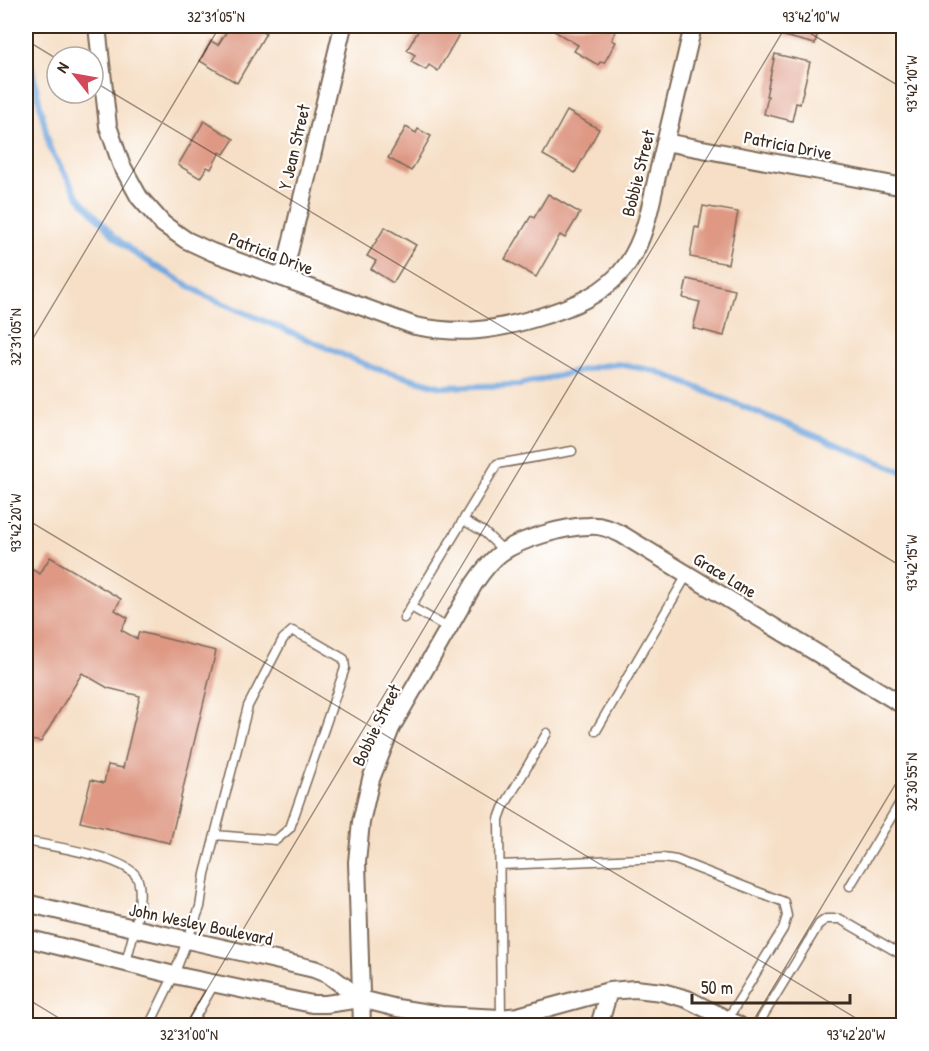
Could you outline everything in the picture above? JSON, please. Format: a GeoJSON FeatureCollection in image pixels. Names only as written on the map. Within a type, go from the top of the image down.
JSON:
{"type":"FeatureCollection","features":[{"type":"Feature","properties":{"kind":"street","name":"Patricia Drive"},"geometry":{"type":"LineString","coordinates":[[97,26],[108,126],[121,164],[139,197],[163,224],[186,240],[415,326],[436,330],[482,331],[508,327],[577,304]]}},
{"type":"Feature","properties":{"kind":"street","name":"Y Jean Street"},"geometry":{"type":"LineString","coordinates":[[283,278],[343,26]]}},
{"type":"Feature","properties":{"kind":"street","name":"Bobbie Street"},"geometry":{"type":"LineString","coordinates":[[577,304],[605,287],[629,263],[644,228],[693,26]]}},
{"type":"Feature","properties":{"kind":"street","name":"Patricia Drive"},"geometry":{"type":"LineString","coordinates":[[665,142],[903,187]]}},
{"type":"Feature","properties":{"kind":"street","name":"Grace Lane"},"geometry":{"type":"LineString","coordinates":[[509,548],[541,536],[589,525],[606,527],[903,706]]}},
{"type":"Feature","properties":{"kind":"street","name":"Bobbie Street"},"geometry":{"type":"LineString","coordinates":[[362,1026],[357,862],[361,822],[371,779],[391,728],[448,628],[488,565],[509,548]]}},
{"type":"Feature","properties":{"kind":"street","name":"John Wesley Boulevard"},"geometry":{"type":"LineString","coordinates":[[26,903],[314,969],[329,975],[361,999]]}},
{"type":"Feature","properties":{"kind":"street","name":"John Wesley Boulevard"},"geometry":{"type":"LineString","coordinates":[[26,938],[174,975],[312,1004],[361,999],[441,1015],[501,1018],[534,1013],[609,992],[635,989],[668,993],[703,1005],[734,1022]]}},
{"type":"Feature","properties":{"kind":"street"},"geometry":{"type":"LineString","coordinates":[[599,1026],[609,992]]}},
{"type":"Feature","properties":{"kind":"lane"},"geometry":{"type":"LineString","coordinates":[[404,618],[497,464],[572,451]]}},
{"type":"Feature","properties":{"kind":"lane"},"geometry":{"type":"LineString","coordinates":[[463,520],[509,548]]}},
{"type":"Feature","properties":{"kind":"lane"},"geometry":{"type":"LineString","coordinates":[[596,731],[687,575]]}},
{"type":"Feature","properties":{"kind":"lane"},"geometry":{"type":"LineString","coordinates":[[411,607],[448,628]]}},
{"type":"Feature","properties":{"kind":"lane"},"geometry":{"type":"LineString","coordinates":[[148,1026],[174,975],[200,907],[205,873],[248,706],[283,639],[292,632],[308,638],[344,659],[345,668],[290,828],[276,840],[215,835]]}},
{"type":"Feature","properties":{"kind":"lane"},"geometry":{"type":"LineString","coordinates":[[501,1018],[499,819],[503,808],[547,733]]}},
{"type":"Feature","properties":{"kind":"lane"},"geometry":{"type":"LineString","coordinates":[[850,886],[903,796]]}},
{"type":"Feature","properties":{"kind":"lane"},"geometry":{"type":"LineString","coordinates":[[26,841],[124,864],[136,876],[140,901],[126,962]]}},
{"type":"Feature","properties":{"kind":"lane"},"geometry":{"type":"LineString","coordinates":[[500,865],[663,858],[676,860],[784,902],[787,916],[783,929],[734,1022]]}},
{"type":"Feature","properties":{"kind":"lane"},"geometry":{"type":"LineString","coordinates":[[757,1026],[819,924],[826,919],[840,919],[903,956]]}},
{"type":"Feature","properties":{"kind":"lane"},"geometry":{"type":"LineString","coordinates":[[190,1026],[214,984]]}},
{"type":"Feature","properties":{"kind":"building"},"geometry":{"type":"Polygon","coordinates":[[[230,26],[253,26],[266,33],[237,83],[200,61],[211,41],[218,45],[230,26]]]}},
{"type":"Feature","properties":{"kind":"building"},"geometry":{"type":"Polygon","coordinates":[[[421,26],[456,26],[462,29],[438,71],[429,65],[426,70],[411,62],[415,55],[407,50],[421,26]]]}},
{"type":"Feature","properties":{"kind":"building"},"geometry":{"type":"Polygon","coordinates":[[[557,26],[612,26],[611,28],[616,31],[612,40],[616,42],[604,63],[600,62],[598,65],[574,51],[578,45],[554,31],[557,26]]]}},
{"type":"Feature","properties":{"kind":"building"},"geometry":{"type":"Polygon","coordinates":[[[787,26],[819,26],[815,44],[784,36],[787,26]]]}},
{"type":"Feature","properties":{"kind":"building"},"geometry":{"type":"Polygon","coordinates":[[[775,54],[810,62],[800,104],[796,103],[792,121],[764,114],[775,54]]]}},
{"type":"Feature","properties":{"kind":"building"},"geometry":{"type":"Polygon","coordinates":[[[567,111],[599,129],[575,173],[543,155],[567,111]]]}},
{"type":"Feature","properties":{"kind":"building"},"geometry":{"type":"Polygon","coordinates":[[[204,121],[234,139],[224,154],[220,152],[211,169],[207,167],[200,178],[178,165],[204,121]]]}},
{"type":"Feature","properties":{"kind":"building"},"geometry":{"type":"Polygon","coordinates":[[[406,127],[416,133],[418,129],[431,136],[411,171],[388,158],[406,127]]]}},
{"type":"Feature","properties":{"kind":"building"},"geometry":{"type":"Polygon","coordinates":[[[548,194],[580,213],[565,238],[560,235],[536,277],[505,259],[531,216],[534,218],[548,194]]]}},
{"type":"Feature","properties":{"kind":"building"},"geometry":{"type":"Polygon","coordinates":[[[703,206],[738,212],[728,264],[690,257],[695,227],[699,228],[703,206]]]}},
{"type":"Feature","properties":{"kind":"building"},"geometry":{"type":"Polygon","coordinates":[[[385,227],[416,245],[393,283],[371,269],[376,261],[367,256],[385,227]]]}},
{"type":"Feature","properties":{"kind":"building"},"geometry":{"type":"Polygon","coordinates":[[[687,279],[735,290],[724,336],[693,328],[700,302],[683,298],[687,279]]]}},
{"type":"Feature","properties":{"kind":"building"},"geometry":{"type":"Polygon","coordinates":[[[50,557],[121,599],[115,610],[128,618],[121,630],[137,639],[139,632],[216,651],[170,843],[80,822],[91,780],[104,783],[108,765],[123,768],[140,696],[108,688],[82,673],[41,742],[26,739],[26,651],[31,641],[26,638],[26,566],[40,574],[50,557]]]}},
{"type":"Feature","properties":{"kind":"waterway"},"geometry":{"type":"LineString","coordinates":[[26,44],[50,149],[78,196],[114,236],[137,255],[206,296],[374,368],[442,387],[519,385],[618,364],[656,371],[904,472]]}}]}
